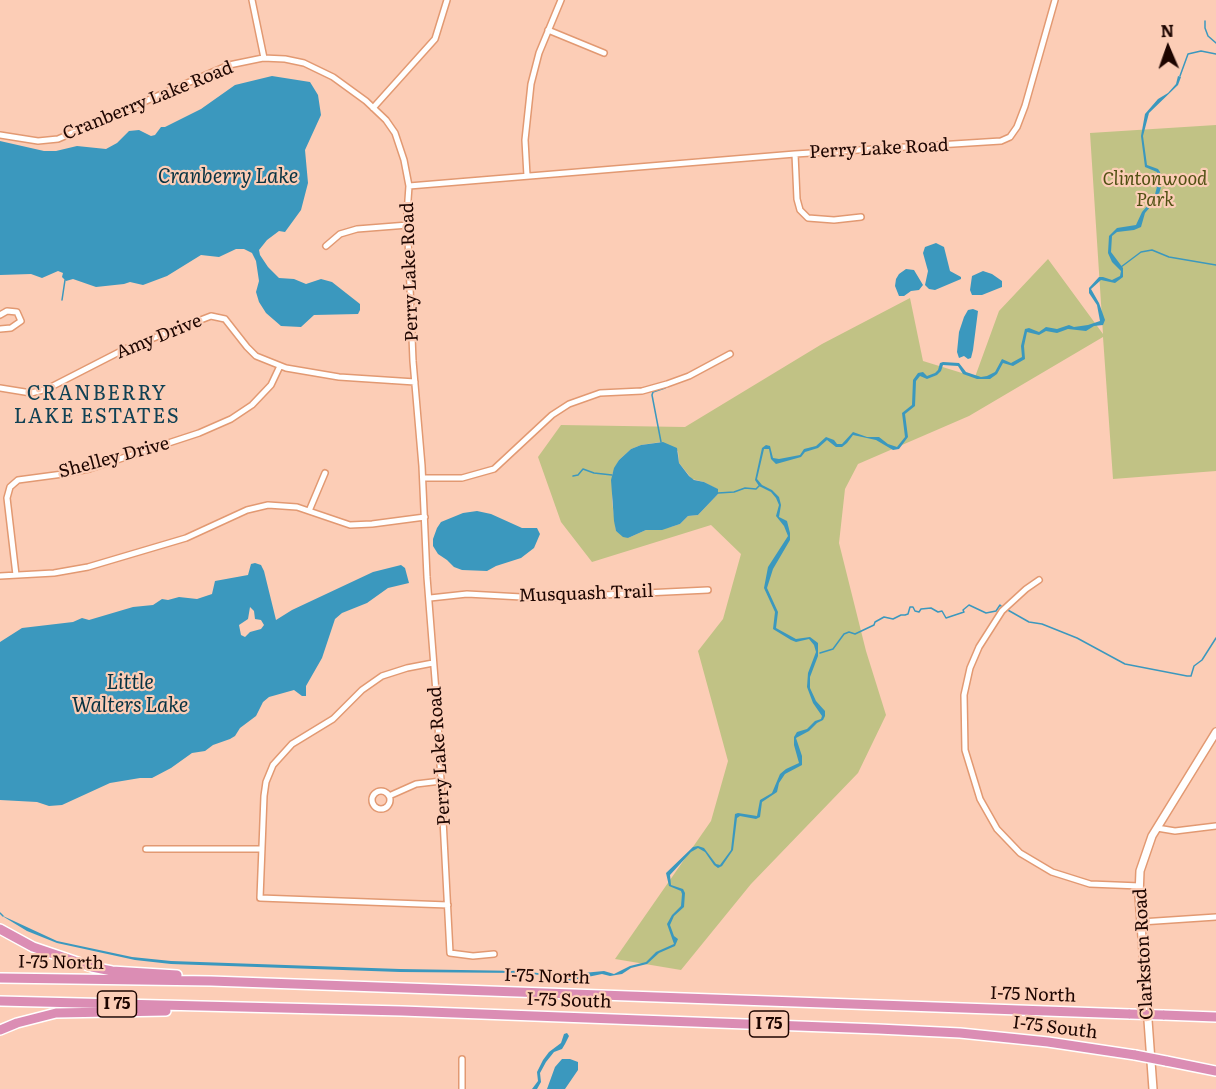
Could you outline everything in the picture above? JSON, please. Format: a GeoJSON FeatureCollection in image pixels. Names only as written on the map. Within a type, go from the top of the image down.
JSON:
{"type":"FeatureCollection","features":[{"type":"Feature","properties":{"kind":"highway"},"geometry":{"type":"LineString","coordinates":[[0,929],[33,947],[92,967],[112,971],[203,977],[211,981]]}},
{"type":"Feature","properties":{"kind":"highway","name":"I-75 North"},"geometry":{"type":"LineString","coordinates":[[0,978],[211,981],[1216,1017]]}},
{"type":"Feature","properties":{"kind":"highway","name":"I-75 South"},"geometry":{"type":"LineString","coordinates":[[0,1001],[402,1011],[960,1033],[1048,1042],[1135,1055],[1216,1071]]}},
{"type":"Feature","properties":{"kind":"highway"},"geometry":{"type":"LineString","coordinates":[[0,1030],[56,1013],[234,1007]]}},
{"type":"Feature","properties":{"kind":"street"},"geometry":{"type":"LineString","coordinates":[[252,0],[264,58]]}},
{"type":"Feature","properties":{"kind":"street"},"geometry":{"type":"LineString","coordinates":[[373,108],[435,39],[447,0]]}},
{"type":"Feature","properties":{"kind":"street"},"geometry":{"type":"LineString","coordinates":[[527,176],[525,140],[527,108],[534,69],[561,0]]}},
{"type":"Feature","properties":{"kind":"street","name":"Perry Lake Road"},"geometry":{"type":"LineString","coordinates":[[494,954],[473,956],[450,953],[423,478],[415,382],[408,225],[409,186],[795,154],[1000,141],[1010,137],[1025,106],[1055,0]]}},
{"type":"Feature","properties":{"kind":"street"},"geometry":{"type":"LineString","coordinates":[[548,30],[604,53]]}},
{"type":"Feature","properties":{"kind":"street","name":"Cranberry Lake Road"},"geometry":{"type":"LineString","coordinates":[[0,135],[38,141],[58,139],[229,65],[264,58],[285,59],[304,63],[320,70],[349,88],[386,120],[400,144],[409,186]]}},
{"type":"Feature","properties":{"kind":"street"},"geometry":{"type":"LineString","coordinates":[[795,154],[797,199],[800,210],[808,218],[834,220],[861,217]]}},
{"type":"Feature","properties":{"kind":"street"},"geometry":{"type":"LineString","coordinates":[[326,246],[340,234],[408,225]]}},
{"type":"Feature","properties":{"kind":"street"},"geometry":{"type":"LineString","coordinates":[[0,315],[6,311],[17,312],[21,321],[11,328],[0,329]]}},
{"type":"Feature","properties":{"kind":"street","name":"Amy Drive"},"geometry":{"type":"LineString","coordinates":[[0,388],[31,393],[47,389],[126,349],[211,316],[225,319],[256,356],[280,366],[339,377],[415,382]]}},
{"type":"Feature","properties":{"kind":"street"},"geometry":{"type":"LineString","coordinates":[[423,478],[462,478],[494,469],[552,415],[569,404],[600,393],[642,391],[667,384],[689,376],[730,354]]}},
{"type":"Feature","properties":{"kind":"street","name":"Shelley Drive"},"geometry":{"type":"LineString","coordinates":[[16,575],[7,498],[10,488],[18,480],[89,469],[172,443],[231,419],[260,398],[271,385],[280,366]]}},
{"type":"Feature","properties":{"kind":"street"},"geometry":{"type":"LineString","coordinates":[[309,511],[325,473]]}},
{"type":"Feature","properties":{"kind":"street"},"geometry":{"type":"LineString","coordinates":[[0,576],[54,573],[88,567],[186,538],[256,507],[289,505],[337,521],[358,525],[425,518]]}},
{"type":"Feature","properties":{"kind":"street"},"geometry":{"type":"LineString","coordinates":[[1039,580],[1002,611],[979,647],[970,668],[964,696],[965,750],[980,800],[997,829],[1020,853],[1052,872],[1090,884],[1140,886]]}},
{"type":"Feature","properties":{"kind":"street","name":"Musquash Trail"},"geometry":{"type":"LineString","coordinates":[[430,598],[466,594],[540,598],[708,590]]}},
{"type":"Feature","properties":{"kind":"street"},"geometry":{"type":"LineString","coordinates":[[433,663],[382,676],[362,690],[333,718],[291,744],[273,765],[266,782],[260,898],[448,905]]}},
{"type":"Feature","properties":{"kind":"street","name":"Clarkston Road"},"geometry":{"type":"LineString","coordinates":[[1152,1089],[1141,922],[1140,871],[1145,852],[1157,828],[1216,732]]}},
{"type":"Feature","properties":{"kind":"street"},"geometry":{"type":"LineString","coordinates":[[389,796],[416,784],[441,781]]}},
{"type":"Feature","properties":{"kind":"street"},"geometry":{"type":"LineString","coordinates":[[1157,828],[1175,831],[1216,826]]}},
{"type":"Feature","properties":{"kind":"street"},"geometry":{"type":"LineString","coordinates":[[146,849],[262,849]]}},
{"type":"Feature","properties":{"kind":"street"},"geometry":{"type":"LineString","coordinates":[[1141,922],[1216,917]]}},
{"type":"Feature","properties":{"kind":"street"},"geometry":{"type":"LineString","coordinates":[[462,1059],[462,1089]]}},
{"type":"Feature","properties":{"kind":"green space","name":"Clintonwood Park"},"geometry":{"type":"Polygon","coordinates":[[[1216,125],[1216,471],[1113,479],[1103,337],[969,416],[858,464],[845,489],[839,543],[866,651],[886,715],[858,773],[751,884],[681,970],[615,959],[711,821],[728,761],[698,651],[723,619],[741,554],[711,525],[592,562],[561,522],[538,457],[561,425],[685,427],[822,344],[910,298],[923,361],[975,377],[999,311],[1048,259],[1103,334],[1090,133],[1216,125]],[[661,442],[641,445],[631,449],[619,460],[612,475],[612,501],[616,531],[628,538],[646,530],[680,524],[688,516],[698,515],[718,494],[717,489],[692,479],[679,463],[678,451],[661,442]]]}},
{"type":"Feature","properties":{"kind":"water","name":"Cranberry Lake"},"geometry":{"type":"Polygon","coordinates":[[[272,76],[310,82],[318,95],[321,115],[305,150],[308,183],[301,210],[285,232],[279,231],[267,240],[259,250],[260,255],[279,278],[294,279],[306,284],[321,279],[332,282],[360,304],[358,314],[314,315],[301,327],[281,326],[266,313],[259,302],[256,292],[259,281],[256,261],[252,253],[244,249],[236,249],[219,257],[201,255],[167,276],[143,285],[130,282],[96,287],[73,279],[66,281],[62,277],[63,273],[58,271],[42,278],[31,274],[0,275],[0,141],[44,151],[77,146],[106,149],[117,143],[129,131],[139,130],[151,136],[155,135],[161,127],[201,109],[235,85],[272,76]]]}},
{"type":"Feature","properties":{"kind":"water"},"geometry":{"type":"Polygon","coordinates":[[[1178,76],[1181,77],[1178,85],[1149,113],[1143,136],[1147,165],[1160,172],[1162,183],[1158,198],[1145,213],[1141,227],[1117,232],[1112,236],[1111,252],[1123,268],[1123,277],[1115,283],[1101,280],[1091,289],[1105,320],[1103,325],[1094,326],[1086,331],[1068,329],[1057,333],[1046,331],[1039,335],[1027,332],[1024,346],[1025,359],[1013,366],[1003,363],[997,374],[990,379],[977,379],[963,374],[958,366],[943,365],[937,375],[927,379],[920,376],[916,381],[915,406],[905,414],[908,437],[899,449],[893,450],[876,440],[853,435],[842,447],[836,447],[827,440],[818,448],[805,452],[801,457],[776,464],[771,459],[769,449],[764,449],[757,479],[779,497],[781,505],[779,517],[787,521],[790,533],[790,540],[773,569],[767,588],[778,612],[776,628],[796,639],[810,637],[818,643],[818,656],[810,677],[810,688],[816,701],[825,711],[825,716],[809,731],[796,738],[802,756],[802,765],[785,774],[779,783],[777,792],[762,802],[760,817],[756,819],[740,816],[737,818],[733,850],[722,866],[718,868],[714,865],[705,852],[698,848],[691,852],[670,875],[671,885],[683,889],[685,893],[684,907],[674,916],[670,925],[674,936],[678,939],[675,946],[659,953],[647,964],[631,968],[622,974],[610,976],[602,974],[568,981],[557,977],[522,973],[400,972],[171,964],[135,960],[57,943],[27,931],[3,916],[57,941],[132,957],[171,961],[522,971],[569,977],[604,971],[614,974],[630,966],[646,962],[656,952],[674,944],[667,924],[681,906],[682,894],[681,891],[669,886],[666,873],[693,847],[698,846],[704,848],[716,864],[720,865],[731,850],[735,814],[757,816],[760,800],[772,793],[780,774],[799,763],[794,745],[797,732],[807,729],[822,716],[813,703],[807,687],[808,673],[816,652],[814,645],[809,639],[796,642],[773,629],[775,612],[764,588],[768,567],[788,536],[776,516],[779,505],[776,498],[771,492],[759,486],[755,480],[762,448],[766,445],[770,446],[773,458],[779,459],[800,455],[804,449],[816,446],[826,437],[837,444],[842,444],[853,432],[867,437],[879,437],[897,447],[905,437],[902,413],[912,405],[913,380],[918,373],[923,372],[927,376],[935,373],[940,363],[943,362],[959,363],[966,372],[981,377],[987,376],[995,372],[1002,359],[1011,363],[1022,357],[1021,346],[1025,329],[1029,328],[1039,332],[1046,327],[1057,329],[1100,321],[1097,305],[1089,293],[1089,288],[1099,277],[1112,280],[1120,276],[1121,271],[1112,262],[1108,253],[1109,236],[1117,228],[1136,225],[1142,212],[1154,198],[1158,183],[1157,172],[1145,167],[1141,136],[1145,114],[1176,84],[1178,76]]]}},
{"type":"Feature","properties":{"kind":"water"},"geometry":{"type":"Polygon","coordinates":[[[936,243],[944,247],[950,271],[961,279],[935,290],[925,285],[928,271],[923,253],[925,247],[936,243]]]}},
{"type":"Feature","properties":{"kind":"water"},"geometry":{"type":"Polygon","coordinates":[[[906,269],[914,270],[923,285],[919,290],[899,296],[895,286],[896,279],[906,269]]]}},
{"type":"Feature","properties":{"kind":"water"},"geometry":{"type":"Polygon","coordinates":[[[983,271],[1002,281],[1002,287],[982,295],[972,295],[970,290],[972,276],[983,271]]]}},
{"type":"Feature","properties":{"kind":"water"},"geometry":{"type":"Polygon","coordinates":[[[968,310],[978,311],[971,358],[964,356],[959,358],[957,352],[959,332],[968,310]]]}},
{"type":"Feature","properties":{"kind":"water"},"geometry":{"type":"Polygon","coordinates":[[[663,442],[677,448],[679,463],[689,476],[718,489],[718,494],[698,515],[688,516],[680,524],[662,530],[646,530],[628,538],[623,537],[616,531],[614,521],[611,480],[614,468],[631,449],[663,442]]]}},
{"type":"Feature","properties":{"kind":"water"},"geometry":{"type":"Polygon","coordinates":[[[477,511],[491,514],[522,528],[537,528],[540,534],[534,548],[521,558],[487,571],[462,570],[454,567],[438,554],[433,546],[437,528],[441,522],[463,513],[477,511]]]}},
{"type":"Feature","properties":{"kind":"water","name":"Little Walters Lake"},"geometry":{"type":"Polygon","coordinates":[[[251,564],[261,565],[264,571],[276,620],[292,610],[373,572],[401,565],[405,568],[409,583],[388,588],[367,603],[342,613],[335,619],[322,658],[306,686],[306,696],[294,690],[269,697],[263,702],[256,716],[230,739],[213,745],[205,751],[192,753],[152,778],[110,783],[62,805],[49,806],[37,802],[0,800],[0,642],[22,628],[73,622],[82,618],[89,620],[133,607],[153,605],[162,599],[179,597],[197,599],[212,594],[215,581],[248,575],[251,564]],[[250,607],[248,619],[239,625],[241,635],[245,637],[264,625],[261,620],[255,619],[254,611],[250,607]]]}},
{"type":"Feature","properties":{"kind":"water"},"geometry":{"type":"Polygon","coordinates":[[[567,1033],[569,1036],[562,1049],[554,1052],[540,1073],[541,1082],[537,1089],[532,1089],[538,1081],[537,1072],[543,1060],[561,1043],[564,1034],[567,1033]]]}},
{"type":"Feature","properties":{"kind":"water"},"geometry":{"type":"Polygon","coordinates":[[[562,1059],[578,1062],[578,1070],[565,1089],[547,1089],[555,1067],[562,1059]]]}},
{"type":"Feature","properties":{"kind":"waterway"},"geometry":{"type":"LineString","coordinates":[[1205,21],[1208,36],[1216,43]]}},
{"type":"Feature","properties":{"kind":"waterway"},"geometry":{"type":"LineString","coordinates":[[1180,76],[1188,54],[1201,51],[1216,54]]}},
{"type":"Feature","properties":{"kind":"waterway"},"geometry":{"type":"LineString","coordinates":[[1121,267],[1141,252],[1152,250],[1169,257],[1216,265]]}},
{"type":"Feature","properties":{"kind":"waterway"},"geometry":{"type":"LineString","coordinates":[[62,300],[65,280]]}},
{"type":"Feature","properties":{"kind":"waterway"},"geometry":{"type":"LineString","coordinates":[[661,442],[652,395],[653,392],[665,388]]}},
{"type":"Feature","properties":{"kind":"waterway"},"geometry":{"type":"LineString","coordinates":[[573,476],[578,475],[583,469],[612,475]]}},
{"type":"Feature","properties":{"kind":"waterway"},"geometry":{"type":"LineString","coordinates":[[718,493],[734,492],[745,488],[756,489],[759,486]]}},
{"type":"Feature","properties":{"kind":"waterway"},"geometry":{"type":"LineString","coordinates":[[820,653],[833,649],[844,634],[849,632],[855,634],[874,625],[884,617],[893,619],[908,614],[910,607],[919,612],[921,609],[931,608],[938,612],[942,611],[946,618],[964,612],[963,610],[969,605],[986,613],[996,611],[1000,605],[1002,607]]}},
{"type":"Feature","properties":{"kind":"waterway"},"geometry":{"type":"LineString","coordinates":[[1006,609],[1029,622],[1042,624],[1077,638],[1125,664],[1187,676],[1191,676],[1194,666],[1202,660],[1216,638]]}},
{"type":"Feature","properties":{"kind":"waterway"},"geometry":{"type":"LineString","coordinates":[[0,913],[3,916]]}},
{"type":"Feature","properties":{"kind":"district","name":"CRANBERRY LAKE ESTATES"},"geometry":{"type":"Point","coordinates":[97,406]}}]}
